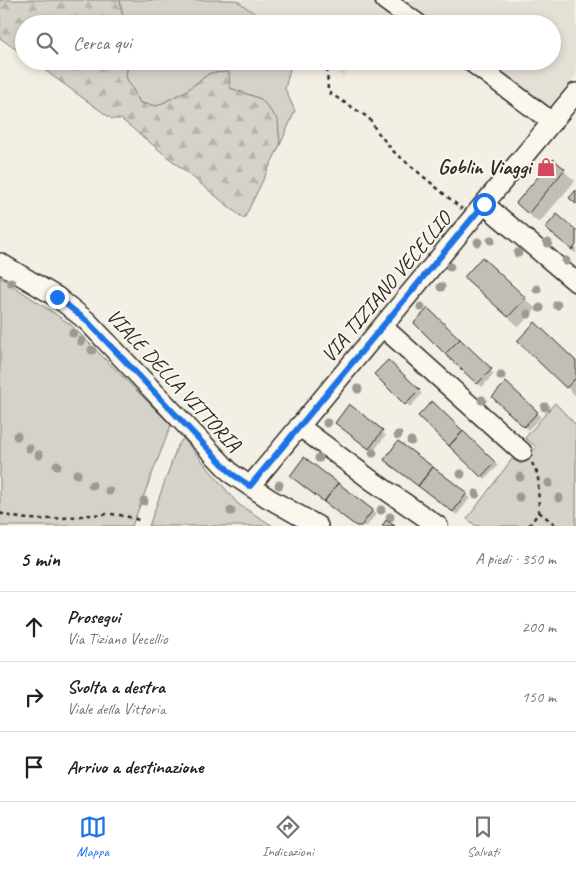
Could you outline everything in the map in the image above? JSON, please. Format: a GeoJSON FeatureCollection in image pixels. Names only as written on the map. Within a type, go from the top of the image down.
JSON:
{"type":"FeatureCollection","features":[{"type":"Feature","properties":{"kind":"street"},"geometry":{"type":"LineString","coordinates":[[385,0],[406,15]]}},
{"type":"Feature","properties":{"kind":"street"},"geometry":{"type":"LineString","coordinates":[[482,70],[552,122]]}},
{"type":"Feature","properties":{"kind":"street","name":"VIA TIZIANO VECELLIO"},"geometry":{"type":"LineString","coordinates":[[250,486],[576,93]]}},
{"type":"Feature","properties":{"kind":"street"},"geometry":{"type":"LineString","coordinates":[[478,210],[576,282]]}},
{"type":"Feature","properties":{"kind":"street","name":"VIALE DELLA VITTORIA"},"geometry":{"type":"LineString","coordinates":[[0,263],[57,297],[87,321],[232,474],[318,526]]}},
{"type":"Feature","properties":{"kind":"street"},"geometry":{"type":"LineString","coordinates":[[383,327],[522,452]]}},
{"type":"Feature","properties":{"kind":"street"},"geometry":{"type":"LineString","coordinates":[[298,426],[371,480],[438,526]]}},
{"type":"Feature","properties":{"kind":"path"},"geometry":{"type":"LineString","coordinates":[[327,70],[328,92],[369,118],[393,151],[478,210]]}},
{"type":"Feature","properties":{"kind":"path"},"geometry":{"type":"LineString","coordinates":[[522,452],[538,475],[539,512],[529,526]]}},
{"type":"Feature","properties":{"kind":"path"},"geometry":{"type":"LineString","coordinates":[[539,512],[557,526]]}},
{"type":"Feature","properties":{"kind":"path"},"geometry":{"type":"LineString","coordinates":[[0,513],[33,520],[56,520],[107,514],[141,521]]}},
{"type":"Feature","properties":{"kind":"shaded area"},"geometry":{"type":"Polygon","coordinates":[[[236,0],[576,0],[576,75],[539,119],[471,70],[561,70],[561,15],[395,15],[391,12],[389,15],[257,15],[236,0]]]}},
{"type":"Feature","properties":{"kind":"shaded area"},"geometry":{"type":"Polygon","coordinates":[[[333,70],[348,70],[343,77],[333,70]]]}},
{"type":"Feature","properties":{"kind":"green space"},"geometry":{"type":"Polygon","coordinates":[[[0,0],[120,0],[123,15],[15,15],[15,49],[0,38],[0,0]]]}},
{"type":"Feature","properties":{"kind":"green space"},"geometry":{"type":"Polygon","coordinates":[[[120,0],[236,0],[257,15],[123,15],[120,0]]]}},
{"type":"Feature","properties":{"kind":"green space"},"geometry":{"type":"Polygon","coordinates":[[[44,70],[127,70],[126,77],[140,103],[157,106],[186,91],[210,73],[229,72],[230,88],[261,99],[278,120],[280,145],[244,219],[121,119],[112,119],[44,70]]]}},
{"type":"Feature","properties":{"kind":"green space"},"geometry":{"type":"Polygon","coordinates":[[[127,70],[290,70],[285,89],[295,111],[280,145],[277,120],[261,99],[230,88],[210,73],[186,91],[157,106],[140,103],[126,77],[127,70]]]}},
{"type":"Feature","properties":{"kind":"green space"},"geometry":{"type":"Polygon","coordinates":[[[0,277],[70,324],[171,425],[132,526],[0,526],[0,277]]]}},
{"type":"Feature","properties":{"kind":"green space"},"geometry":{"type":"Polygon","coordinates":[[[555,403],[576,425],[576,526],[476,526],[467,519],[512,459],[521,464],[536,447],[525,438],[555,403]]]}},
{"type":"Feature","properties":{"kind":"green space"},"geometry":{"type":"Polygon","coordinates":[[[183,438],[238,504],[273,526],[149,526],[177,447],[183,438]]]}},
{"type":"Feature","properties":{"kind":"building"},"geometry":{"type":"Polygon","coordinates":[[[553,159],[565,169],[528,214],[516,203],[553,159]]]}},
{"type":"Feature","properties":{"kind":"building"},"geometry":{"type":"Polygon","coordinates":[[[576,190],[576,204],[569,198],[576,190]]]}},
{"type":"Feature","properties":{"kind":"building"},"geometry":{"type":"Polygon","coordinates":[[[557,214],[576,230],[576,245],[572,250],[545,228],[557,214]]]}},
{"type":"Feature","properties":{"kind":"building"},"geometry":{"type":"Polygon","coordinates":[[[482,257],[526,298],[508,317],[464,277],[482,257]]]}},
{"type":"Feature","properties":{"kind":"building"},"geometry":{"type":"Polygon","coordinates":[[[428,308],[460,339],[445,354],[414,323],[428,308]]]}},
{"type":"Feature","properties":{"kind":"building"},"geometry":{"type":"Polygon","coordinates":[[[535,322],[576,361],[576,378],[566,388],[517,341],[535,322]]]}},
{"type":"Feature","properties":{"kind":"building"},"geometry":{"type":"Polygon","coordinates":[[[460,339],[492,369],[477,384],[445,354],[460,339]]]}},
{"type":"Feature","properties":{"kind":"building"},"geometry":{"type":"Polygon","coordinates":[[[388,360],[420,390],[405,405],[374,374],[388,360]]]}},
{"type":"Feature","properties":{"kind":"building"},"geometry":{"type":"Polygon","coordinates":[[[506,382],[538,412],[524,427],[492,397],[506,382]]]}},
{"type":"Feature","properties":{"kind":"building"},"geometry":{"type":"Polygon","coordinates":[[[432,401],[463,431],[449,446],[418,416],[432,401]]]}},
{"type":"Feature","properties":{"kind":"building"},"geometry":{"type":"Polygon","coordinates":[[[349,404],[383,430],[369,449],[335,423],[349,404]]]}},
{"type":"Feature","properties":{"kind":"building"},"geometry":{"type":"Polygon","coordinates":[[[463,431],[495,462],[481,477],[449,446],[463,431]]]}},
{"type":"Feature","properties":{"kind":"building"},"geometry":{"type":"Polygon","coordinates":[[[398,441],[433,467],[418,486],[384,460],[398,441]]]}},
{"type":"Feature","properties":{"kind":"building"},"geometry":{"type":"Polygon","coordinates":[[[304,457],[338,483],[324,502],[290,476],[304,457]]]}},
{"type":"Feature","properties":{"kind":"building"},"geometry":{"type":"Polygon","coordinates":[[[433,467],[467,493],[453,512],[418,486],[433,467]]]}},
{"type":"Feature","properties":{"kind":"building"},"geometry":{"type":"Polygon","coordinates":[[[338,483],[373,510],[361,526],[356,526],[324,502],[338,483]]]}},
{"type":"Feature","properties":{"kind":"building"},"geometry":{"type":"Polygon","coordinates":[[[386,520],[395,526],[382,526],[386,520]]]}},
{"type":"Feature","properties":{"kind":"place","name":"Goblin Viaggi"},"geometry":{"type":"Point","coordinates":[546,167]}},
{"type":"Feature","properties":{"kind":"route"},"geometry":{"type":"LineString","coordinates":[[57,297],[87,321],[232,474],[250,486],[484,204]]}}]}
